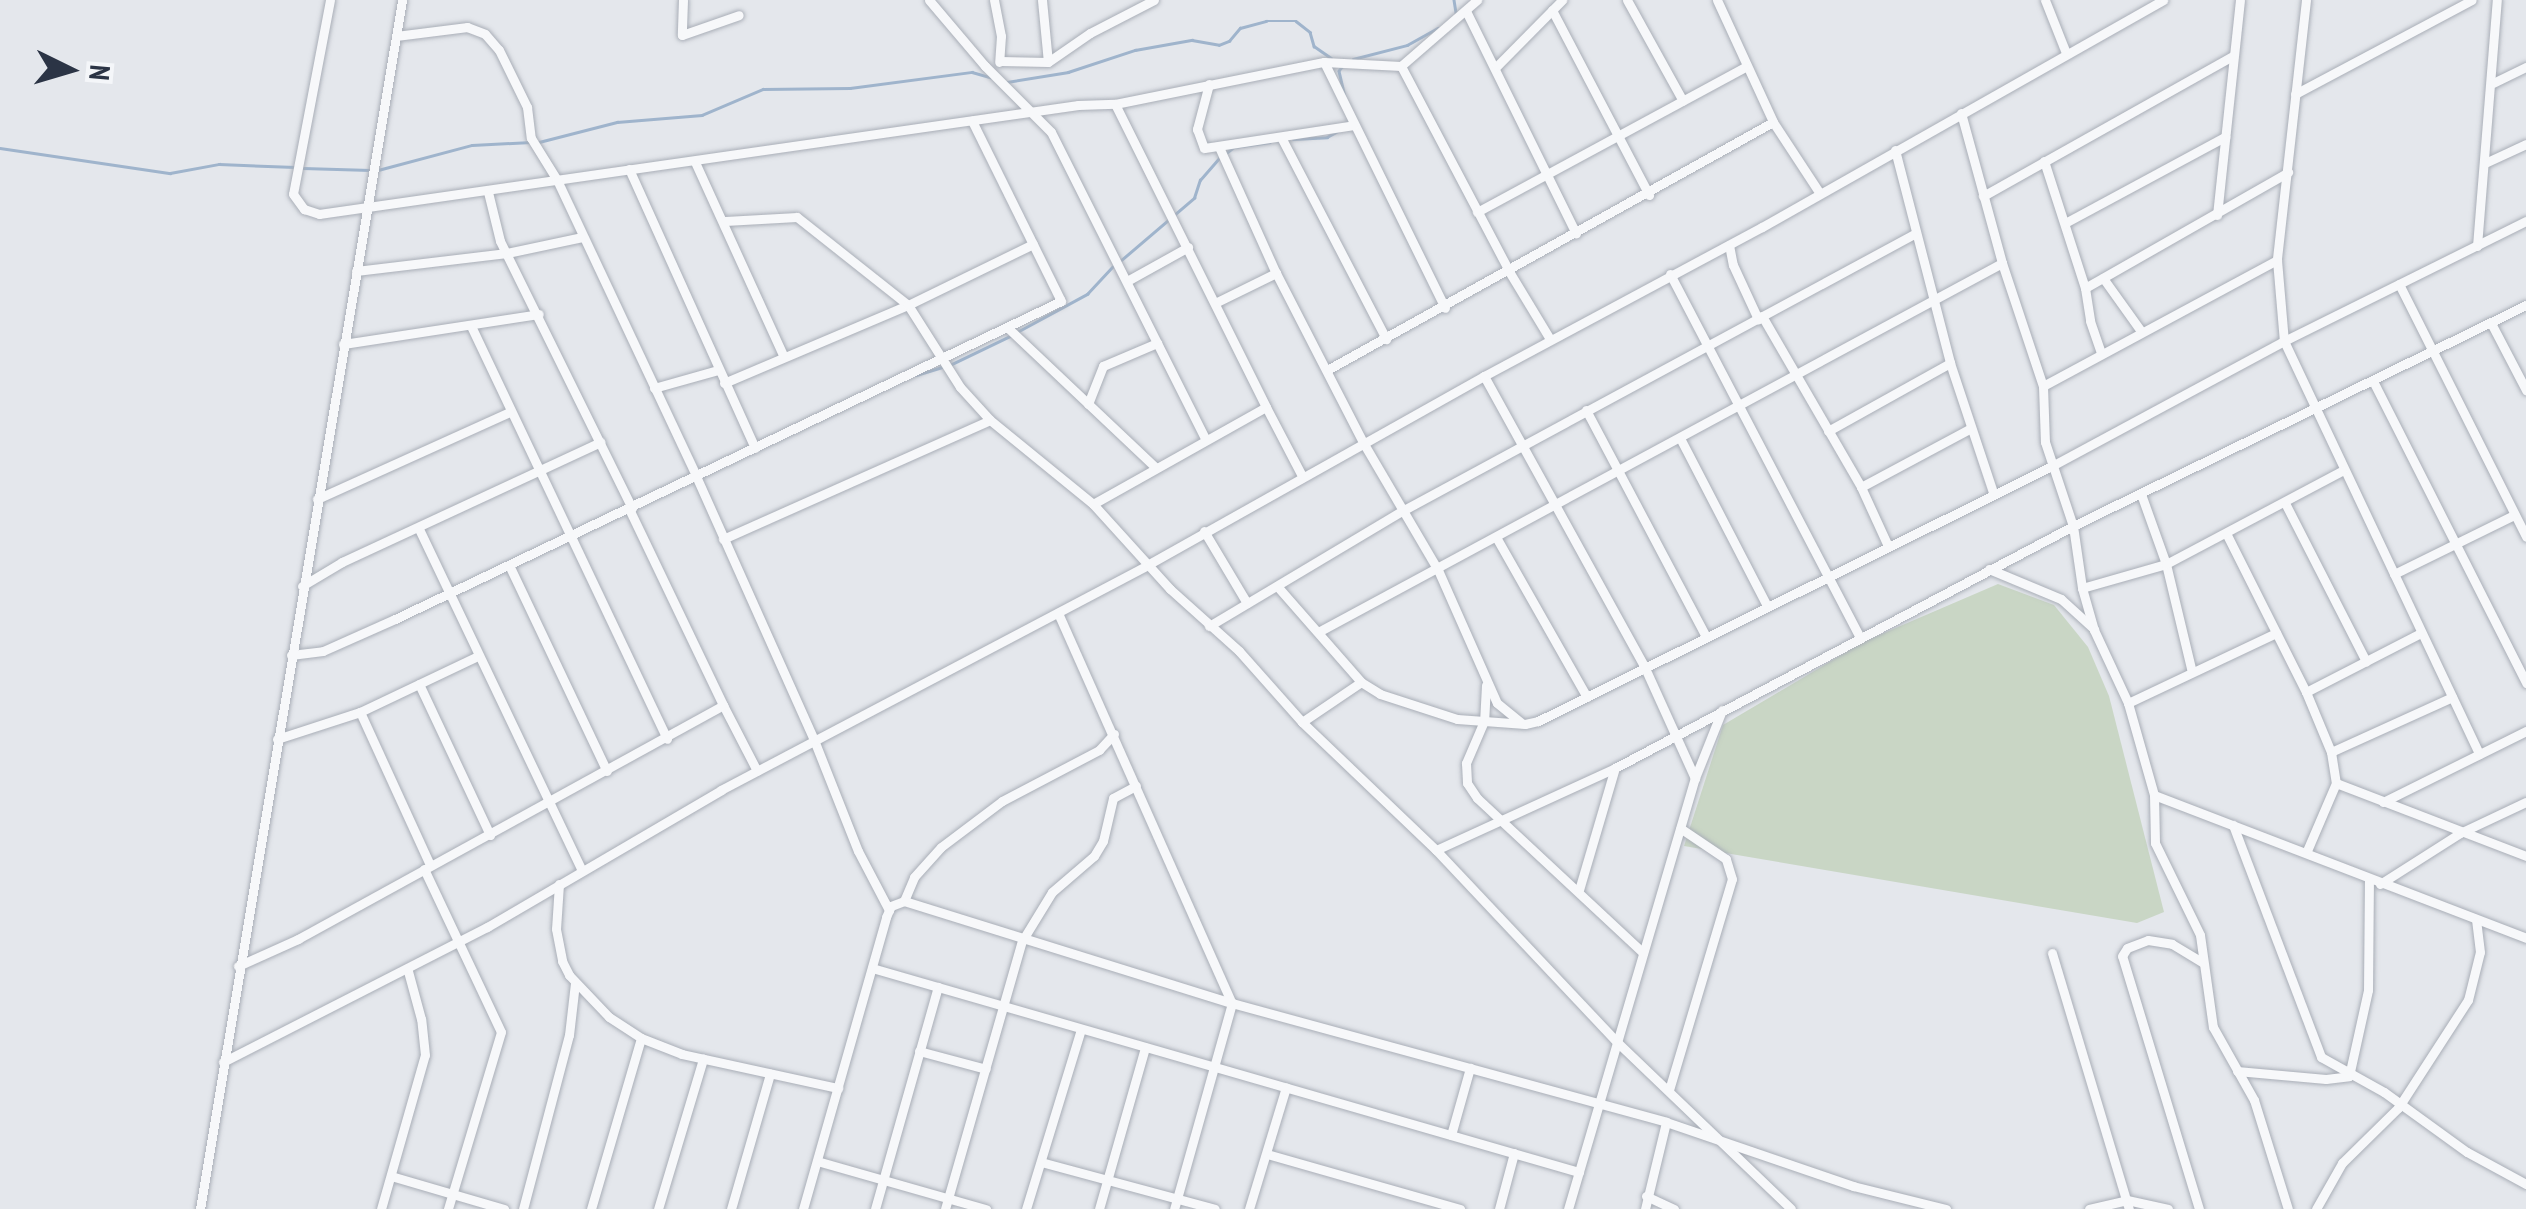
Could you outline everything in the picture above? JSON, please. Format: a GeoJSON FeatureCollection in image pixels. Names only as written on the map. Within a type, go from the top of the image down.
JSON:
{"type":"FeatureCollection","features":[{"type":"Feature","properties":{"kind":"street"},"geometry":{"type":"LineString","coordinates":[[330,0],[294,194],[310,213],[367,210],[628,169],[1035,115],[1078,105],[1115,104],[1324,62],[1401,66],[1477,0]]}},
{"type":"Feature","properties":{"kind":"street"},"geometry":{"type":"LineString","coordinates":[[200,1209],[402,0]]}},
{"type":"Feature","properties":{"kind":"street"},"geometry":{"type":"LineString","coordinates":[[683,0],[682,36],[738,15]]}},
{"type":"Feature","properties":{"kind":"street"},"geometry":{"type":"LineString","coordinates":[[929,0],[1051,132],[1205,438]]}},
{"type":"Feature","properties":{"kind":"street"},"geometry":{"type":"LineString","coordinates":[[991,71],[1000,61],[1001,36],[994,0]]}},
{"type":"Feature","properties":{"kind":"street"},"geometry":{"type":"LineString","coordinates":[[1042,0],[1048,62]]}},
{"type":"Feature","properties":{"kind":"street"},"geometry":{"type":"LineString","coordinates":[[1000,61],[1048,62],[1090,32],[1154,0]]}},
{"type":"Feature","properties":{"kind":"street"},"geometry":{"type":"LineString","coordinates":[[1496,66],[1562,0]]}},
{"type":"Feature","properties":{"kind":"street"},"geometry":{"type":"LineString","coordinates":[[1627,0],[1683,102]]}},
{"type":"Feature","properties":{"kind":"street"},"geometry":{"type":"LineString","coordinates":[[1717,0],[1773,122],[1819,192]]}},
{"type":"Feature","properties":{"kind":"street"},"geometry":{"type":"LineString","coordinates":[[2045,0],[2066,53]]}},
{"type":"Feature","properties":{"kind":"street"},"geometry":{"type":"LineString","coordinates":[[223,1062],[461,942],[756,771],[1148,564],[1550,339],[1729,245],[2163,0]]}},
{"type":"Feature","properties":{"kind":"street"},"geometry":{"type":"LineString","coordinates":[[2218,216],[2240,0]]}},
{"type":"Feature","properties":{"kind":"street"},"geometry":{"type":"LineString","coordinates":[[2306,0],[2278,260],[2284,341],[2313,410],[2480,754]]}},
{"type":"Feature","properties":{"kind":"street"},"geometry":{"type":"LineString","coordinates":[[2295,94],[2472,0]]}},
{"type":"Feature","properties":{"kind":"street"},"geometry":{"type":"LineString","coordinates":[[2477,246],[2497,0]]}},
{"type":"Feature","properties":{"kind":"street"},"geometry":{"type":"LineString","coordinates":[[1552,10],[1615,138],[1649,195]]}},
{"type":"Feature","properties":{"kind":"street"},"geometry":{"type":"LineString","coordinates":[[1466,13],[1496,66],[1576,234]]}},
{"type":"Feature","properties":{"kind":"street"},"geometry":{"type":"LineString","coordinates":[[396,36],[467,27],[485,34],[506,64],[527,107],[531,138],[557,180],[696,476],[814,740],[858,851],[889,910],[803,1209]]}},
{"type":"Feature","properties":{"kind":"street"},"geometry":{"type":"LineString","coordinates":[[1982,196],[2232,56]]}},
{"type":"Feature","properties":{"kind":"street"},"geometry":{"type":"LineString","coordinates":[[1324,62],[1445,308]]}},
{"type":"Feature","properties":{"kind":"street"},"geometry":{"type":"LineString","coordinates":[[1401,66],[1510,273],[1550,339]]}},
{"type":"Feature","properties":{"kind":"street"},"geometry":{"type":"LineString","coordinates":[[1478,212],[1745,67]]}},
{"type":"Feature","properties":{"kind":"street"},"geometry":{"type":"LineString","coordinates":[[2492,83],[2526,68]]}},
{"type":"Feature","properties":{"kind":"street"},"geometry":{"type":"LineString","coordinates":[[1209,84],[1197,135],[1202,148],[1354,125]]}},
{"type":"Feature","properties":{"kind":"street"},"geometry":{"type":"LineString","coordinates":[[1115,104],[1302,476]]}},
{"type":"Feature","properties":{"kind":"street"},"geometry":{"type":"LineString","coordinates":[[1961,113],[2002,263],[2043,386],[2050,466],[2073,526],[2082,588],[2094,630],[2128,704],[2154,794],[2155,843],[2200,935],[2213,1027],[2254,1100],[2288,1209]]}},
{"type":"Feature","properties":{"kind":"street"},"geometry":{"type":"LineString","coordinates":[[291,655],[324,651],[1062,301],[972,122]]}},
{"type":"Feature","properties":{"kind":"street"},"geometry":{"type":"LineString","coordinates":[[1328,370],[1510,273],[1773,122]]}},
{"type":"Feature","properties":{"kind":"street"},"geometry":{"type":"LineString","coordinates":[[1280,137],[1386,339]]}},
{"type":"Feature","properties":{"kind":"street"},"geometry":{"type":"LineString","coordinates":[[2065,224],[2225,137]]}},
{"type":"Feature","properties":{"kind":"street"},"geometry":{"type":"LineString","coordinates":[[2485,163],[2526,144]]}},
{"type":"Feature","properties":{"kind":"street"},"geometry":{"type":"LineString","coordinates":[[1220,147],[1276,273],[1364,444],[1438,570],[1486,682],[1504,711],[1525,724]]}},
{"type":"Feature","properties":{"kind":"street"},"geometry":{"type":"LineString","coordinates":[[1895,150],[1950,363],[1993,492]]}},
{"type":"Feature","properties":{"kind":"street"},"geometry":{"type":"LineString","coordinates":[[695,162],[784,358]]}},
{"type":"Feature","properties":{"kind":"street"},"geometry":{"type":"LineString","coordinates":[[2044,162],[2086,288],[2090,321],[2101,353]]}},
{"type":"Feature","properties":{"kind":"street"},"geometry":{"type":"LineString","coordinates":[[628,169],[755,448]]}},
{"type":"Feature","properties":{"kind":"street"},"geometry":{"type":"LineString","coordinates":[[2086,288],[2218,216],[2288,172]]}},
{"type":"Feature","properties":{"kind":"street"},"geometry":{"type":"LineString","coordinates":[[488,192],[494,226],[756,771]]}},
{"type":"Feature","properties":{"kind":"street"},"geometry":{"type":"LineString","coordinates":[[725,221],[797,217],[908,306],[940,359],[990,420],[1093,504],[1302,722],[1436,850],[1617,1042],[1722,1138],[1791,1209]]}},
{"type":"Feature","properties":{"kind":"street"},"geometry":{"type":"LineString","coordinates":[[1277,586],[1361,682],[1421,710],[1525,724],[1587,697],[2050,466],[2284,341],[2526,222]]}},
{"type":"Feature","properties":{"kind":"street"},"geometry":{"type":"LineString","coordinates":[[1209,626],[1402,510],[1914,234]]}},
{"type":"Feature","properties":{"kind":"street"},"geometry":{"type":"LineString","coordinates":[[356,271],[507,253],[582,237]]}},
{"type":"Feature","properties":{"kind":"street"},"geometry":{"type":"LineString","coordinates":[[724,383],[908,306],[1033,244]]}},
{"type":"Feature","properties":{"kind":"street"},"geometry":{"type":"LineString","coordinates":[[1729,245],[1733,266],[1760,318],[1861,487],[1888,546]]}},
{"type":"Feature","properties":{"kind":"street"},"geometry":{"type":"LineString","coordinates":[[1128,281],[1188,247]]}},
{"type":"Feature","properties":{"kind":"street"},"geometry":{"type":"LineString","coordinates":[[2043,386],[2278,260]]}},
{"type":"Feature","properties":{"kind":"street"},"geometry":{"type":"LineString","coordinates":[[1320,631],[2002,263]]}},
{"type":"Feature","properties":{"kind":"street"},"geometry":{"type":"LineString","coordinates":[[1217,302],[1276,273]]}},
{"type":"Feature","properties":{"kind":"street"},"geometry":{"type":"LineString","coordinates":[[1670,274],[1704,346],[1859,636]]}},
{"type":"Feature","properties":{"kind":"street"},"geometry":{"type":"LineString","coordinates":[[2103,278],[2141,331]]}},
{"type":"Feature","properties":{"kind":"street"},"geometry":{"type":"LineString","coordinates":[[2399,284],[2526,537]]}},
{"type":"Feature","properties":{"kind":"street"},"geometry":{"type":"LineString","coordinates":[[1436,850],[1616,768],[1677,732],[2073,526],[2526,305]]}},
{"type":"Feature","properties":{"kind":"street"},"geometry":{"type":"LineString","coordinates":[[344,344],[539,314]]}},
{"type":"Feature","properties":{"kind":"street"},"geometry":{"type":"LineString","coordinates":[[2491,323],[2522,375],[2526,390]]}},
{"type":"Feature","properties":{"kind":"street"},"geometry":{"type":"LineString","coordinates":[[471,326],[510,412],[574,535],[667,738]]}},
{"type":"Feature","properties":{"kind":"street"},"geometry":{"type":"LineString","coordinates":[[1008,328],[1155,467]]}},
{"type":"Feature","properties":{"kind":"street"},"geometry":{"type":"LineString","coordinates":[[1088,404],[1103,366],[1156,343]]}},
{"type":"Feature","properties":{"kind":"street"},"geometry":{"type":"LineString","coordinates":[[1828,431],[1950,363]]}},
{"type":"Feature","properties":{"kind":"street"},"geometry":{"type":"LineString","coordinates":[[654,388],[718,370]]}},
{"type":"Feature","properties":{"kind":"street"},"geometry":{"type":"LineString","coordinates":[[1484,376],[1645,668],[1695,778]]}},
{"type":"Feature","properties":{"kind":"street"},"geometry":{"type":"LineString","coordinates":[[2373,381],[2526,683]]}},
{"type":"Feature","properties":{"kind":"street"},"geometry":{"type":"LineString","coordinates":[[1093,504],[1205,438],[1266,408]]}},
{"type":"Feature","properties":{"kind":"street"},"geometry":{"type":"LineString","coordinates":[[1586,410],[1706,637]]}},
{"type":"Feature","properties":{"kind":"street"},"geometry":{"type":"LineString","coordinates":[[316,499],[510,412]]}},
{"type":"Feature","properties":{"kind":"street"},"geometry":{"type":"LineString","coordinates":[[723,539],[990,420]]}},
{"type":"Feature","properties":{"kind":"street"},"geometry":{"type":"LineString","coordinates":[[1861,487],[1971,428]]}},
{"type":"Feature","properties":{"kind":"street"},"geometry":{"type":"LineString","coordinates":[[1680,438],[1767,606]]}},
{"type":"Feature","properties":{"kind":"street"},"geometry":{"type":"LineString","coordinates":[[302,586],[330,568],[600,442]]}},
{"type":"Feature","properties":{"kind":"street"},"geometry":{"type":"LineString","coordinates":[[2082,588],[2166,564],[2342,471]]}},
{"type":"Feature","properties":{"kind":"street"},"geometry":{"type":"LineString","coordinates":[[2141,494],[2166,564],[2192,672]]}},
{"type":"Feature","properties":{"kind":"street"},"geometry":{"type":"LineString","coordinates":[[2284,504],[2366,661]]}},
{"type":"Feature","properties":{"kind":"street"},"geometry":{"type":"LineString","coordinates":[[2394,574],[2514,515]]}},
{"type":"Feature","properties":{"kind":"street"},"geometry":{"type":"LineString","coordinates":[[419,529],[582,870]]}},
{"type":"Feature","properties":{"kind":"street"},"geometry":{"type":"LineString","coordinates":[[1204,531],[1246,603]]}},
{"type":"Feature","properties":{"kind":"street"},"geometry":{"type":"LineString","coordinates":[[2226,534],[2306,692],[2331,752],[2336,783],[2306,853]]}},
{"type":"Feature","properties":{"kind":"street"},"geometry":{"type":"LineString","coordinates":[[1496,536],[1587,697]]}},
{"type":"Feature","properties":{"kind":"street"},"geometry":{"type":"LineString","coordinates":[[509,564],[607,771]]}},
{"type":"Feature","properties":{"kind":"street"},"geometry":{"type":"LineString","coordinates":[[1989,570],[2062,599],[2094,630]]}},
{"type":"Feature","properties":{"kind":"street"},"geometry":{"type":"LineString","coordinates":[[1058,613],[1232,1002],[1176,1204]]}},
{"type":"Feature","properties":{"kind":"street"},"geometry":{"type":"LineString","coordinates":[[2128,704],[2276,632]]}},
{"type":"Feature","properties":{"kind":"street"},"geometry":{"type":"LineString","coordinates":[[2306,692],[2422,632]]}},
{"type":"Feature","properties":{"kind":"street"},"geometry":{"type":"LineString","coordinates":[[278,740],[360,712],[478,656]]}},
{"type":"Feature","properties":{"kind":"street"},"geometry":{"type":"LineString","coordinates":[[1302,722],[1361,682]]}},
{"type":"Feature","properties":{"kind":"street"},"geometry":{"type":"LineString","coordinates":[[1486,682],[1484,721],[1466,764],[1467,782],[1643,953]]}},
{"type":"Feature","properties":{"kind":"street"},"geometry":{"type":"LineString","coordinates":[[419,684],[490,835]]}},
{"type":"Feature","properties":{"kind":"street"},"geometry":{"type":"LineString","coordinates":[[2331,752],[2452,697]]}},
{"type":"Feature","properties":{"kind":"street"},"geometry":{"type":"LineString","coordinates":[[238,966],[298,939],[723,705]]}},
{"type":"Feature","properties":{"kind":"street"},"geometry":{"type":"LineString","coordinates":[[1568,1209],[1695,778],[1722,710]]}},
{"type":"Feature","properties":{"kind":"street"},"geometry":{"type":"LineString","coordinates":[[360,712],[501,1034],[448,1209]]}},
{"type":"Feature","properties":{"kind":"street"},"geometry":{"type":"LineString","coordinates":[[2383,802],[2526,731]]}},
{"type":"Feature","properties":{"kind":"street"},"geometry":{"type":"LineString","coordinates":[[889,910],[904,902],[914,877],[941,847],[1002,801],[1099,750],[1114,734]]}},
{"type":"Feature","properties":{"kind":"street"},"geometry":{"type":"LineString","coordinates":[[1579,890],[1616,768]]}},
{"type":"Feature","properties":{"kind":"street"},"geometry":{"type":"LineString","coordinates":[[2336,783],[2526,856]]}},
{"type":"Feature","properties":{"kind":"street"},"geometry":{"type":"LineString","coordinates":[[946,1204],[1022,941],[1052,892],[1094,856],[1103,841],[1113,798],[1136,786]]}},
{"type":"Feature","properties":{"kind":"street"},"geometry":{"type":"LineString","coordinates":[[2154,794],[2526,938]]}},
{"type":"Feature","properties":{"kind":"street"},"geometry":{"type":"LineString","coordinates":[[2380,884],[2460,833],[2526,802]]}},
{"type":"Feature","properties":{"kind":"street"},"geometry":{"type":"LineString","coordinates":[[2232,825],[2316,1050],[2329,1065],[2401,1104],[2467,1152],[2526,1184]]}},
{"type":"Feature","properties":{"kind":"street"},"geometry":{"type":"LineString","coordinates":[[1668,1090],[1732,879],[1726,859],[1680,828]]}},
{"type":"Feature","properties":{"kind":"street"},"geometry":{"type":"LineString","coordinates":[[2349,1076],[2368,990],[2368,879]]}},
{"type":"Feature","properties":{"kind":"street"},"geometry":{"type":"LineString","coordinates":[[560,884],[556,936],[562,961],[576,983],[610,1018],[641,1038],[703,1059],[838,1088]]}},
{"type":"Feature","properties":{"kind":"street"},"geometry":{"type":"LineString","coordinates":[[904,902],[1232,1002],[1722,1138],[1853,1186],[1946,1209]]}},
{"type":"Feature","properties":{"kind":"street"},"geometry":{"type":"LineString","coordinates":[[2316,1209],[2342,1164],[2401,1104],[2468,1000],[2480,952],[2476,919]]}},
{"type":"Feature","properties":{"kind":"street"},"geometry":{"type":"LineString","coordinates":[[2198,1209],[2122,956],[2127,948],[2148,940],[2172,944],[2202,962]]}},
{"type":"Feature","properties":{"kind":"street"},"geometry":{"type":"LineString","coordinates":[[2052,953],[2128,1204]]}},
{"type":"Feature","properties":{"kind":"street"},"geometry":{"type":"LineString","coordinates":[[872,968],[1579,1172]]}},
{"type":"Feature","properties":{"kind":"street"},"geometry":{"type":"LineString","coordinates":[[381,1209],[425,1054],[422,1018],[408,971]]}},
{"type":"Feature","properties":{"kind":"street"},"geometry":{"type":"LineString","coordinates":[[523,1209],[569,1035],[576,983]]}},
{"type":"Feature","properties":{"kind":"street"},"geometry":{"type":"LineString","coordinates":[[874,1209],[938,988]]}},
{"type":"Feature","properties":{"kind":"street"},"geometry":{"type":"LineString","coordinates":[[1026,1209],[1081,1029]]}},
{"type":"Feature","properties":{"kind":"street"},"geometry":{"type":"LineString","coordinates":[[591,1209],[641,1038]]}},
{"type":"Feature","properties":{"kind":"street"},"geometry":{"type":"LineString","coordinates":[[1099,1209],[1146,1047]]}},
{"type":"Feature","properties":{"kind":"street"},"geometry":{"type":"LineString","coordinates":[[919,1051],[986,1068]]}},
{"type":"Feature","properties":{"kind":"street"},"geometry":{"type":"LineString","coordinates":[[658,1209],[703,1059]]}},
{"type":"Feature","properties":{"kind":"street"},"geometry":{"type":"LineString","coordinates":[[1451,1135],[1470,1068]]}},
{"type":"Feature","properties":{"kind":"street"},"geometry":{"type":"LineString","coordinates":[[2237,1071],[2326,1078],[2349,1076]]}},
{"type":"Feature","properties":{"kind":"street"},"geometry":{"type":"LineString","coordinates":[[731,1209],[770,1074]]}},
{"type":"Feature","properties":{"kind":"street"},"geometry":{"type":"LineString","coordinates":[[1250,1209],[1286,1087]]}},
{"type":"Feature","properties":{"kind":"street"},"geometry":{"type":"LineString","coordinates":[[1645,1209],[1666,1122]]}},
{"type":"Feature","properties":{"kind":"street"},"geometry":{"type":"LineString","coordinates":[[1266,1154],[1460,1209]]}},
{"type":"Feature","properties":{"kind":"street"},"geometry":{"type":"LineString","coordinates":[[1499,1209],[1514,1154]]}},
{"type":"Feature","properties":{"kind":"street"},"geometry":{"type":"LineString","coordinates":[[817,1162],[884,1180],[946,1204],[986,1209]]}},
{"type":"Feature","properties":{"kind":"street"},"geometry":{"type":"LineString","coordinates":[[1041,1162],[1176,1204],[1215,1209]]}},
{"type":"Feature","properties":{"kind":"street"},"geometry":{"type":"LineString","coordinates":[[391,1176],[504,1209]]}},
{"type":"Feature","properties":{"kind":"street"},"geometry":{"type":"LineString","coordinates":[[1646,1196],[1674,1209]]}},
{"type":"Feature","properties":{"kind":"street"},"geometry":{"type":"LineString","coordinates":[[2089,1209],[2128,1204],[2168,1209]]}},
{"type":"Feature","properties":{"kind":"green space"},"geometry":{"type":"Polygon","coordinates":[[[1998,584],[2054,605],[2088,647],[2109,696],[2164,912],[2137,923],[1684,846],[1723,725],[1863,642],[1998,584]]]}},
{"type":"Feature","properties":{"kind":"waterway"},"geometry":{"type":"LineString","coordinates":[[1454,0],[1456,13]]}},
{"type":"Feature","properties":{"kind":"waterway"},"geometry":{"type":"LineString","coordinates":[[1007,82],[1068,72],[1135,50],[1192,40],[1219,45],[1229,41],[1240,28],[1266,21],[1296,21],[1310,32],[1314,46],[1331,58]]}},
{"type":"Feature","properties":{"kind":"waterway"},"geometry":{"type":"LineString","coordinates":[[1353,59],[1407,45],[1438,28]]}},
{"type":"Feature","properties":{"kind":"waterway"},"geometry":{"type":"LineString","coordinates":[[1343,66],[1339,71],[1345,96]]}},
{"type":"Feature","properties":{"kind":"waterway"},"geometry":{"type":"LineString","coordinates":[[539,142],[617,122],[702,115],[763,89],[850,88],[972,72],[990,77]]}},
{"type":"Feature","properties":{"kind":"waterway"},"geometry":{"type":"LineString","coordinates":[[1293,139],[1327,137],[1338,131]]}},
{"type":"Feature","properties":{"kind":"waterway"},"geometry":{"type":"LineString","coordinates":[[378,170],[472,145],[531,142]]}},
{"type":"Feature","properties":{"kind":"waterway"},"geometry":{"type":"LineString","coordinates":[[1226,153],[1234,147],[1270,142]]}},
{"type":"Feature","properties":{"kind":"waterway"},"geometry":{"type":"LineString","coordinates":[[0,148],[170,173],[219,164],[295,167]]}},
{"type":"Feature","properties":{"kind":"waterway"},"geometry":{"type":"LineString","coordinates":[[1119,262],[1194,198],[1200,180],[1219,158]]}},
{"type":"Feature","properties":{"kind":"waterway"},"geometry":{"type":"LineString","coordinates":[[303,168],[370,170]]}},
{"type":"Feature","properties":{"kind":"waterway"},"geometry":{"type":"LineString","coordinates":[[1017,332],[1087,294],[1112,267]]}},
{"type":"Feature","properties":{"kind":"waterway"},"geometry":{"type":"LineString","coordinates":[[950,365],[1010,336]]}},
{"type":"Feature","properties":{"kind":"waterway"},"geometry":{"type":"LineString","coordinates":[[916,375],[942,367]]}}]}
